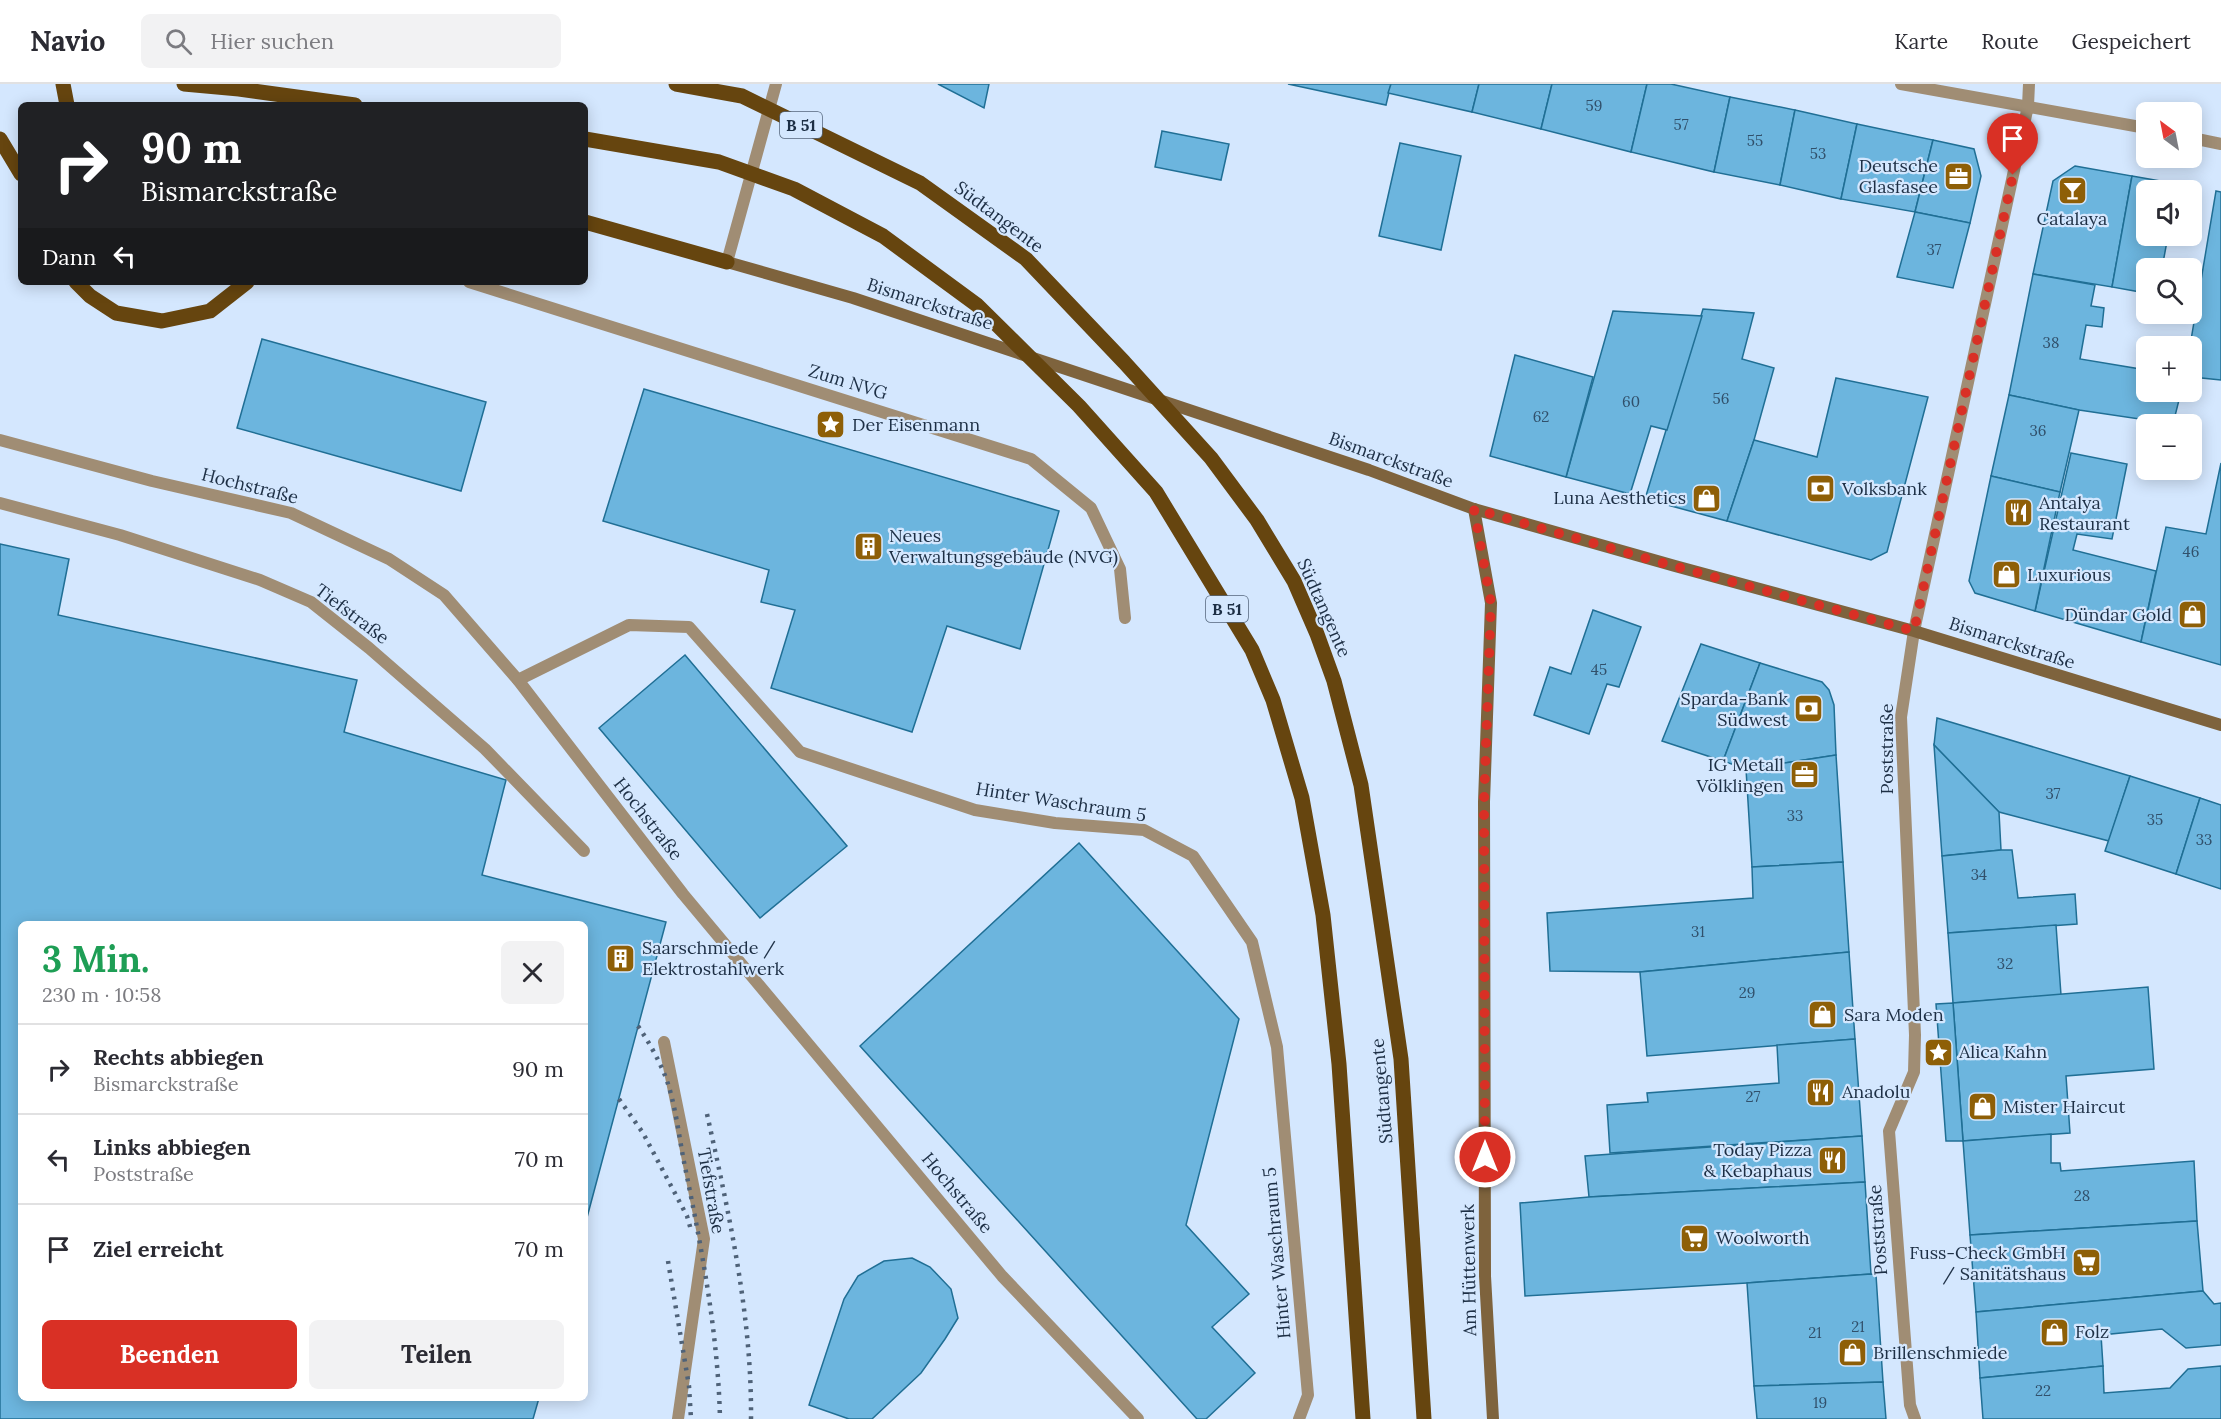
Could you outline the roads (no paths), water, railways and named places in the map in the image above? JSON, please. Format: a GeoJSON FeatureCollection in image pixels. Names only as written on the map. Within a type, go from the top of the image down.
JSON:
{"type":"FeatureCollection","features":[{"type":"Feature","properties":{"kind":"main road"},"geometry":{"type":"LineString","coordinates":[[63,84],[66,102]]}},
{"type":"Feature","properties":{"kind":"main road"},"geometry":{"type":"LineString","coordinates":[[184,84],[333,102]]}},
{"type":"Feature","properties":{"kind":"main road","name":"Südtangente"},"geometry":{"type":"LineString","coordinates":[[676,84],[742,96],[920,183],[1026,259],[1124,362],[1210,458],[1257,520],[1294,581],[1334,681],[1361,785],[1401,1059],[1424,1419]]}},
{"type":"Feature","properties":{"kind":"main road"},"geometry":{"type":"LineString","coordinates":[[0,139],[18,169]]}},
{"type":"Feature","properties":{"kind":"main road","name":"B 51"},"geometry":{"type":"LineString","coordinates":[[588,140],[719,162],[794,189],[883,236],[977,305],[1079,406],[1156,492],[1252,650],[1273,700],[1302,798],[1323,915],[1339,1064],[1364,1419]]}},
{"type":"Feature","properties":{"kind":"main road"},"geometry":{"type":"LineString","coordinates":[[588,223],[727,262]]}},
{"type":"Feature","properties":{"kind":"main road","name":"Bismarckstraße"},"geometry":{"type":"LineString","coordinates":[[727,262],[853,298],[1369,470],[1474,509],[1914,631],[2221,726]]}},
{"type":"Feature","properties":{"kind":"main road"},"geometry":{"type":"LineString","coordinates":[[79,285],[90,296],[116,313],[162,321],[210,311],[243,285]]}},
{"type":"Feature","properties":{"kind":"main road","name":"Am Hüttenwerk"},"geometry":{"type":"LineString","coordinates":[[1474,509],[1491,603],[1484,802],[1485,1276],[1493,1419]]}},
{"type":"Feature","properties":{"kind":"street"},"geometry":{"type":"LineString","coordinates":[[727,262],[776,84]]}},
{"type":"Feature","properties":{"kind":"street"},"geometry":{"type":"LineString","coordinates":[[1900,84],[1934,92],[2028,106],[2136,126]]}},
{"type":"Feature","properties":{"kind":"street","name":"Poststraße"},"geometry":{"type":"LineString","coordinates":[[1916,1419],[1910,1405],[1889,1131],[1914,1072],[1915,1035],[1901,717],[1914,631],[2028,106],[2029,84]]}},
{"type":"Feature","properties":{"kind":"street"},"geometry":{"type":"LineString","coordinates":[[2202,140],[2221,144]]}},
{"type":"Feature","properties":{"kind":"street","name":"Zum NVG"},"geometry":{"type":"LineString","coordinates":[[479,285],[1031,459],[1091,508],[1120,569],[1125,618]]}},
{"type":"Feature","properties":{"kind":"street","name":"Hochstraße"},"geometry":{"type":"LineString","coordinates":[[0,440],[152,481],[291,513],[389,560],[444,595],[518,680],[683,894],[1002,1276],[1138,1419]]}},
{"type":"Feature","properties":{"kind":"street","name":"Tiefstraße"},"geometry":{"type":"LineString","coordinates":[[0,503],[120,535],[260,580],[311,602],[369,648],[485,749],[584,851]]}},
{"type":"Feature","properties":{"kind":"street","name":"Hinter Waschraum 5"},"geometry":{"type":"LineString","coordinates":[[518,680],[629,625],[689,627],[800,752],[975,810],[1055,823],[1144,830],[1193,856],[1252,942],[1277,1047],[1308,1395],[1299,1419]]}},
{"type":"Feature","properties":{"kind":"street","name":"Tiefstraße"},"geometry":{"type":"LineString","coordinates":[[663,1042],[704,1239],[678,1419]]}},
{"type":"Feature","properties":{"kind":"railway"},"geometry":{"type":"LineString","coordinates":[[638,1026],[654,1051],[663,1071],[675,1111],[708,1292],[716,1355],[720,1419]]}},
{"type":"Feature","properties":{"kind":"railway"},"geometry":{"type":"LineString","coordinates":[[619,1099],[643,1133],[687,1216],[691,1230]]}},
{"type":"Feature","properties":{"kind":"railway"},"geometry":{"type":"LineString","coordinates":[[707,1114],[738,1265],[748,1342],[751,1419]]}},
{"type":"Feature","properties":{"kind":"railway"},"geometry":{"type":"LineString","coordinates":[[668,1261],[689,1386],[691,1419]]}},
{"type":"Feature","properties":{"kind":"place","name":"Deutsche Glasfasee"},"geometry":{"type":"Point","coordinates":[1959,176]}},
{"type":"Feature","properties":{"kind":"place","name":"Catalaya"},"geometry":{"type":"Point","coordinates":[2072,190]}},
{"type":"Feature","properties":{"kind":"place","name":"Der Eisenmann"},"geometry":{"type":"Point","coordinates":[831,425]}},
{"type":"Feature","properties":{"kind":"place","name":"Volksbank"},"geometry":{"type":"Point","coordinates":[1821,489]}},
{"type":"Feature","properties":{"kind":"place","name":"Luna Aesthetics"},"geometry":{"type":"Point","coordinates":[1707,498]}},
{"type":"Feature","properties":{"kind":"place","name":"Antalya Restaurant"},"geometry":{"type":"Point","coordinates":[2018,513]}},
{"type":"Feature","properties":{"kind":"place","name":"Neues Verwaltungsgebäude (NVG)"},"geometry":{"type":"Point","coordinates":[868,546]}},
{"type":"Feature","properties":{"kind":"place","name":"Luxurious"},"geometry":{"type":"Point","coordinates":[2006,575]}},
{"type":"Feature","properties":{"kind":"place","name":"Dündar Gold"},"geometry":{"type":"Point","coordinates":[2193,615]}},
{"type":"Feature","properties":{"kind":"place","name":"Sparda-Bank Südwest"},"geometry":{"type":"Point","coordinates":[1809,709]}},
{"type":"Feature","properties":{"kind":"place","name":"IG Metall Völklingen"},"geometry":{"type":"Point","coordinates":[1805,775]}},
{"type":"Feature","properties":{"kind":"place","name":"Saarschmiede / Elektrostahlwerk"},"geometry":{"type":"Point","coordinates":[621,958]}},
{"type":"Feature","properties":{"kind":"place","name":"Sara Moden"},"geometry":{"type":"Point","coordinates":[1823,1015]}},
{"type":"Feature","properties":{"kind":"place","name":"Alica Kahn"},"geometry":{"type":"Point","coordinates":[1938,1052]}},
{"type":"Feature","properties":{"kind":"place","name":"Anadolu"},"geometry":{"type":"Point","coordinates":[1821,1092]}},
{"type":"Feature","properties":{"kind":"place","name":"Mister Haircut"},"geometry":{"type":"Point","coordinates":[1982,1107]}},
{"type":"Feature","properties":{"kind":"place","name":"Today Pizza & Kebaphaus"},"geometry":{"type":"Point","coordinates":[1833,1160]}},
{"type":"Feature","properties":{"kind":"place","name":"Woolworth"},"geometry":{"type":"Point","coordinates":[1695,1238]}},
{"type":"Feature","properties":{"kind":"place","name":"Fuss-Check GmbH / Sanitätshaus"},"geometry":{"type":"Point","coordinates":[2087,1263]}},
{"type":"Feature","properties":{"kind":"place","name":"Folz"},"geometry":{"type":"Point","coordinates":[2054,1332]}},
{"type":"Feature","properties":{"kind":"place","name":"Brillenschmiede"},"geometry":{"type":"Point","coordinates":[1852,1353]}}]}
